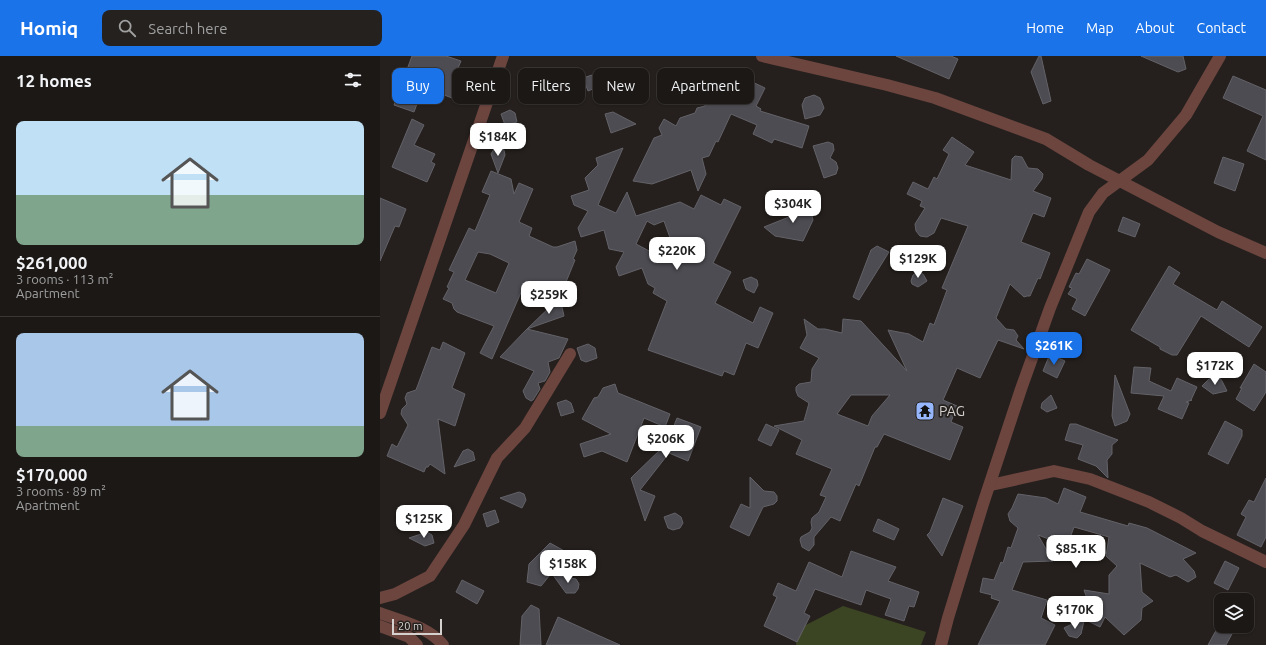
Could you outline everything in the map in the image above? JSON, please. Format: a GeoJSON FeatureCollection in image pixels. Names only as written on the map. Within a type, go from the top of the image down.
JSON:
{"type":"FeatureCollection","features":[{"type":"Feature","properties":{"kind":"street"},"geometry":{"type":"LineString","coordinates":[[380,413],[503,56]]}},
{"type":"Feature","properties":{"kind":"street"},"geometry":{"type":"LineString","coordinates":[[762,56],[887,85],[935,98],[1046,139],[1089,165],[1218,232],[1266,253]]}},
{"type":"Feature","properties":{"kind":"street"},"geometry":{"type":"LineString","coordinates":[[941,645],[983,504],[991,485],[1021,389],[1050,308],[1089,212],[1103,193],[1148,160],[1186,115],[1220,56]]}},
{"type":"Feature","properties":{"kind":"street"},"geometry":{"type":"LineString","coordinates":[[380,598],[395,594],[430,576],[464,525],[498,458],[525,428],[570,354]]}},
{"type":"Feature","properties":{"kind":"street"},"geometry":{"type":"LineString","coordinates":[[991,485],[1054,471],[1090,479],[1149,502],[1181,518],[1202,531],[1266,562]]}},
{"type":"Feature","properties":{"kind":"street"},"geometry":{"type":"LineString","coordinates":[[380,613],[418,627],[438,638],[443,645]]}},
{"type":"Feature","properties":{"kind":"street"},"geometry":{"type":"LineString","coordinates":[[380,626],[409,637],[417,645]]}},
{"type":"Feature","properties":{"kind":"green space"},"geometry":{"type":"Polygon","coordinates":[[[843,606],[926,632],[921,645],[796,645],[798,629],[843,606]]]}},
{"type":"Feature","properties":{"kind":"building"},"geometry":{"type":"Polygon","coordinates":[[[412,56],[446,56],[461,61],[458,68],[452,68],[452,98],[444,95],[444,68],[408,68],[412,56]]]}},
{"type":"Feature","properties":{"kind":"building"},"geometry":{"type":"Polygon","coordinates":[[[896,56],[951,56],[958,59],[949,79],[896,56]]]}},
{"type":"Feature","properties":{"kind":"building"},"geometry":{"type":"Polygon","coordinates":[[[1039,56],[1041,56],[1051,101],[1043,104],[1031,72],[1039,56]]]}},
{"type":"Feature","properties":{"kind":"building"},"geometry":{"type":"Polygon","coordinates":[[[1141,56],[1183,56],[1186,69],[1178,72],[1141,56]]]}},
{"type":"Feature","properties":{"kind":"building"},"geometry":{"type":"Polygon","coordinates":[[[593,76],[593,89],[588,91],[585,83],[585,77],[593,76]]]}},
{"type":"Feature","properties":{"kind":"building"},"geometry":{"type":"Polygon","coordinates":[[[1233,76],[1266,90],[1266,160],[1247,151],[1263,116],[1223,98],[1233,76]]]}},
{"type":"Feature","properties":{"kind":"building"},"geometry":{"type":"Polygon","coordinates":[[[754,83],[765,88],[756,106],[761,109],[760,111],[809,126],[802,148],[774,139],[772,143],[753,134],[757,125],[731,114],[718,142],[716,141],[709,156],[702,158],[706,174],[698,191],[691,170],[652,184],[633,181],[654,138],[662,135],[659,128],[664,119],[676,126],[680,118],[695,113],[697,108],[705,106],[706,104],[754,104],[754,83]]]}},
{"type":"Feature","properties":{"kind":"building"},"geometry":{"type":"Polygon","coordinates":[[[814,95],[820,98],[824,108],[820,115],[805,119],[802,105],[805,98],[814,95]]]}},
{"type":"Feature","properties":{"kind":"building"},"geometry":{"type":"Polygon","coordinates":[[[394,104],[417,104],[414,112],[394,104]]]}},
{"type":"Feature","properties":{"kind":"building"},"geometry":{"type":"Polygon","coordinates":[[[510,110],[515,113],[517,122],[505,125],[501,114],[510,110]]]}},
{"type":"Feature","properties":{"kind":"building"},"geometry":{"type":"Polygon","coordinates":[[[613,112],[636,124],[611,133],[605,114],[613,112]]]}},
{"type":"Feature","properties":{"kind":"building"},"geometry":{"type":"Polygon","coordinates":[[[412,119],[424,125],[414,145],[435,154],[431,162],[435,164],[427,182],[392,167],[412,119]]]}},
{"type":"Feature","properties":{"kind":"building"},"geometry":{"type":"Polygon","coordinates":[[[952,137],[974,152],[965,165],[1011,180],[1012,159],[1015,156],[1022,157],[1028,168],[1038,169],[1043,174],[1042,179],[1033,191],[1051,198],[1044,217],[1033,213],[1021,242],[1050,253],[1040,279],[1038,278],[1030,296],[1024,297],[1010,284],[996,318],[1006,329],[1014,330],[1018,336],[1016,340],[1024,349],[998,340],[980,378],[957,368],[943,400],[957,406],[951,422],[963,427],[950,460],[884,434],[877,447],[875,447],[859,486],[856,484],[840,521],[831,517],[814,537],[814,545],[809,551],[802,547],[800,540],[801,537],[810,532],[812,528],[812,518],[819,512],[826,497],[820,495],[832,469],[796,454],[802,440],[774,426],[804,421],[809,403],[798,396],[796,387],[799,384],[811,382],[812,369],[819,358],[800,348],[807,335],[804,319],[818,329],[842,333],[843,319],[861,321],[907,371],[888,330],[909,334],[923,342],[930,323],[934,325],[947,290],[942,288],[968,226],[941,218],[934,233],[927,237],[920,236],[916,231],[915,224],[925,208],[920,206],[922,201],[907,194],[913,182],[928,189],[934,177],[937,179],[949,154],[943,150],[952,137]],[[851,395],[837,414],[868,426],[872,416],[890,395],[851,395]]]}},
{"type":"Feature","properties":{"kind":"building"},"geometry":{"type":"Polygon","coordinates":[[[828,142],[833,144],[834,150],[830,158],[836,162],[838,168],[836,174],[824,178],[813,146],[828,142]]]}},
{"type":"Feature","properties":{"kind":"building"},"geometry":{"type":"Polygon","coordinates":[[[499,147],[504,150],[505,155],[498,173],[491,154],[494,149],[499,147]]]}},
{"type":"Feature","properties":{"kind":"building"},"geometry":{"type":"Polygon","coordinates":[[[623,148],[598,205],[616,213],[627,192],[636,216],[680,202],[694,209],[701,195],[721,205],[724,199],[741,207],[713,263],[731,272],[715,303],[753,323],[760,307],[773,313],[758,348],[746,343],[734,375],[724,371],[722,376],[648,350],[667,301],[653,293],[655,288],[648,284],[642,268],[619,276],[616,267],[624,252],[609,249],[604,230],[581,237],[578,228],[588,211],[574,205],[571,196],[589,190],[585,178],[598,165],[596,158],[623,148]],[[647,221],[636,244],[653,253],[673,246],[664,221],[654,225],[647,221]]]}},
{"type":"Feature","properties":{"kind":"building"},"geometry":{"type":"Polygon","coordinates":[[[1223,157],[1244,164],[1235,191],[1214,183],[1223,157]]]}},
{"type":"Feature","properties":{"kind":"building"},"geometry":{"type":"Polygon","coordinates":[[[491,171],[511,179],[514,194],[519,183],[533,189],[519,222],[532,228],[529,236],[553,247],[575,241],[577,250],[573,259],[575,260],[566,282],[542,289],[526,281],[492,359],[480,353],[494,326],[457,312],[452,303],[443,299],[449,288],[447,287],[454,272],[449,270],[469,228],[475,231],[490,195],[482,192],[491,171]],[[478,252],[465,280],[496,293],[509,263],[490,254],[478,252]]]}},
{"type":"Feature","properties":{"kind":"building"},"geometry":{"type":"Polygon","coordinates":[[[380,198],[406,209],[399,227],[395,226],[380,261],[380,198]]]}},
{"type":"Feature","properties":{"kind":"building"},"geometry":{"type":"Polygon","coordinates":[[[793,202],[811,212],[813,220],[803,241],[775,236],[764,227],[789,217],[785,205],[793,202]]]}},
{"type":"Feature","properties":{"kind":"building"},"geometry":{"type":"Polygon","coordinates":[[[1123,217],[1140,224],[1135,237],[1118,231],[1123,217]]]}},
{"type":"Feature","properties":{"kind":"building"},"geometry":{"type":"Polygon","coordinates":[[[877,246],[889,252],[859,300],[853,297],[871,250],[877,246]]]}},
{"type":"Feature","properties":{"kind":"building"},"geometry":{"type":"Polygon","coordinates":[[[1087,259],[1110,270],[1085,316],[1072,309],[1077,299],[1068,294],[1072,288],[1069,287],[1076,273],[1079,274],[1087,259]]]}},
{"type":"Feature","properties":{"kind":"building"},"geometry":{"type":"Polygon","coordinates":[[[1169,266],[1180,273],[1173,284],[1217,310],[1222,301],[1262,327],[1249,347],[1201,316],[1177,355],[1172,355],[1160,349],[1160,347],[1131,330],[1169,266]]]}},
{"type":"Feature","properties":{"kind":"building"},"geometry":{"type":"Polygon","coordinates":[[[917,272],[923,274],[927,281],[918,287],[912,284],[911,281],[913,275],[917,272]]]}},
{"type":"Feature","properties":{"kind":"building"},"geometry":{"type":"Polygon","coordinates":[[[751,277],[757,280],[758,285],[754,293],[746,289],[743,280],[751,277]]]}},
{"type":"Feature","properties":{"kind":"building"},"geometry":{"type":"Polygon","coordinates":[[[554,303],[562,307],[564,316],[527,329],[554,303]]]}},
{"type":"Feature","properties":{"kind":"building"},"geometry":{"type":"Polygon","coordinates":[[[527,329],[568,339],[559,358],[548,362],[550,372],[545,381],[538,383],[540,389],[531,401],[526,398],[523,391],[534,371],[500,357],[527,329]]]}},
{"type":"Feature","properties":{"kind":"building"},"geometry":{"type":"Polygon","coordinates":[[[443,342],[465,353],[452,388],[465,394],[455,426],[438,419],[445,474],[430,464],[426,467],[424,472],[387,456],[392,444],[397,447],[408,425],[401,414],[402,409],[407,404],[405,398],[407,393],[416,390],[432,347],[440,350],[443,342]]]}},
{"type":"Feature","properties":{"kind":"building"},"geometry":{"type":"Polygon","coordinates":[[[588,344],[595,348],[597,358],[586,362],[581,360],[577,348],[588,344]]]}},
{"type":"Feature","properties":{"kind":"building"},"geometry":{"type":"Polygon","coordinates":[[[1050,354],[1065,361],[1057,378],[1043,371],[1050,354]]]}},
{"type":"Feature","properties":{"kind":"building"},"geometry":{"type":"Polygon","coordinates":[[[1254,364],[1266,372],[1266,392],[1254,411],[1236,399],[1242,388],[1240,388],[1254,364]]]}},
{"type":"Feature","properties":{"kind":"building"},"geometry":{"type":"Polygon","coordinates":[[[1134,367],[1151,368],[1149,381],[1171,391],[1177,378],[1197,387],[1192,400],[1186,402],[1189,403],[1182,419],[1158,409],[1164,396],[1131,393],[1134,367]]]}},
{"type":"Feature","properties":{"kind":"building"},"geometry":{"type":"Polygon","coordinates":[[[1115,375],[1130,414],[1127,421],[1115,426],[1112,416],[1115,375]]]}},
{"type":"Feature","properties":{"kind":"building"},"geometry":{"type":"Polygon","coordinates":[[[1215,376],[1220,378],[1227,391],[1213,394],[1202,386],[1209,379],[1215,376]]]}},
{"type":"Feature","properties":{"kind":"building"},"geometry":{"type":"Polygon","coordinates":[[[615,384],[618,393],[670,414],[665,427],[644,418],[627,462],[602,451],[584,457],[580,444],[611,434],[582,419],[594,398],[598,397],[603,388],[615,384]]]}},
{"type":"Feature","properties":{"kind":"building"},"geometry":{"type":"Polygon","coordinates":[[[1051,395],[1057,408],[1047,412],[1041,408],[1042,403],[1051,395]]]}},
{"type":"Feature","properties":{"kind":"building"},"geometry":{"type":"Polygon","coordinates":[[[566,400],[571,403],[574,412],[561,416],[557,403],[566,400]]]}},
{"type":"Feature","properties":{"kind":"building"},"geometry":{"type":"Polygon","coordinates":[[[677,418],[701,427],[688,461],[669,453],[640,490],[655,496],[645,521],[631,478],[663,447],[665,449],[677,418]]]}},
{"type":"Feature","properties":{"kind":"building"},"geometry":{"type":"Polygon","coordinates":[[[1225,421],[1242,430],[1242,436],[1228,464],[1208,454],[1225,421]]]}},
{"type":"Feature","properties":{"kind":"building"},"geometry":{"type":"Polygon","coordinates":[[[766,424],[779,430],[771,446],[758,440],[766,424]]]}},
{"type":"Feature","properties":{"kind":"building"},"geometry":{"type":"Polygon","coordinates":[[[1070,424],[1076,424],[1118,440],[1112,445],[1112,454],[1107,460],[1108,478],[1096,466],[1078,459],[1083,445],[1065,440],[1070,424]]]}},
{"type":"Feature","properties":{"kind":"building"},"geometry":{"type":"Polygon","coordinates":[[[468,449],[473,452],[475,460],[454,467],[463,451],[468,449]]]}},
{"type":"Feature","properties":{"kind":"building"},"geometry":{"type":"Polygon","coordinates":[[[750,477],[764,491],[774,492],[777,496],[777,501],[774,504],[763,507],[749,536],[730,527],[741,504],[750,508],[750,477]]]}},
{"type":"Feature","properties":{"kind":"building"},"geometry":{"type":"Polygon","coordinates":[[[1266,478],[1266,537],[1261,547],[1237,535],[1246,517],[1241,514],[1249,500],[1254,502],[1266,478]]]}},
{"type":"Feature","properties":{"kind":"building"},"geometry":{"type":"Polygon","coordinates":[[[1064,488],[1086,497],[1080,512],[1128,526],[1129,523],[1147,528],[1196,553],[1183,559],[1194,571],[1196,577],[1188,582],[1176,575],[1170,577],[1140,563],[1142,592],[1153,601],[1142,608],[1141,620],[1124,635],[1105,617],[1100,627],[1086,620],[1086,611],[1089,604],[1084,590],[1109,594],[1109,575],[1117,566],[1106,556],[1109,537],[1074,527],[1067,546],[1038,535],[1053,561],[1023,562],[1012,590],[1047,600],[1041,618],[1055,625],[1045,645],[978,645],[1000,601],[991,598],[992,595],[980,592],[983,578],[994,580],[1001,562],[1003,563],[1008,547],[1011,548],[1018,528],[1010,521],[1008,514],[1018,494],[1046,498],[1058,504],[1064,488]]]}},
{"type":"Feature","properties":{"kind":"building"},"geometry":{"type":"Polygon","coordinates":[[[519,492],[524,494],[526,500],[522,508],[500,498],[519,492]]]}},
{"type":"Feature","properties":{"kind":"building"},"geometry":{"type":"Polygon","coordinates":[[[943,498],[963,506],[942,556],[927,535],[930,532],[943,498]]]}},
{"type":"Feature","properties":{"kind":"building"},"geometry":{"type":"Polygon","coordinates":[[[495,510],[499,522],[487,527],[483,514],[495,510]]]}},
{"type":"Feature","properties":{"kind":"building"},"geometry":{"type":"Polygon","coordinates":[[[675,513],[681,517],[683,523],[680,528],[673,530],[668,528],[664,517],[675,513]]]}},
{"type":"Feature","properties":{"kind":"building"},"geometry":{"type":"Polygon","coordinates":[[[878,519],[899,529],[894,540],[873,531],[878,519]]]}},
{"type":"Feature","properties":{"kind":"building"},"geometry":{"type":"Polygon","coordinates":[[[427,532],[432,535],[434,543],[425,546],[409,538],[427,532]]]}},
{"type":"Feature","properties":{"kind":"building"},"geometry":{"type":"Polygon","coordinates":[[[550,543],[568,553],[541,586],[527,582],[529,564],[550,543]]]}},
{"type":"Feature","properties":{"kind":"building"},"geometry":{"type":"Polygon","coordinates":[[[851,551],[896,567],[888,581],[919,592],[914,607],[909,606],[904,621],[885,615],[891,599],[866,590],[861,605],[815,589],[804,613],[810,616],[797,642],[764,626],[777,597],[773,595],[778,583],[796,591],[809,562],[842,577],[851,551]]]}},
{"type":"Feature","properties":{"kind":"building"},"geometry":{"type":"Polygon","coordinates":[[[1225,561],[1239,568],[1228,590],[1214,583],[1225,561]]]}},
{"type":"Feature","properties":{"kind":"building"},"geometry":{"type":"Polygon","coordinates":[[[553,575],[576,579],[579,584],[578,589],[575,593],[566,593],[553,575]]]}},
{"type":"Feature","properties":{"kind":"building"},"geometry":{"type":"Polygon","coordinates":[[[462,580],[484,591],[477,604],[456,592],[462,580]]]}},
{"type":"Feature","properties":{"kind":"building"},"geometry":{"type":"Polygon","coordinates":[[[531,605],[539,609],[541,645],[520,645],[522,616],[531,605]]]}},
{"type":"Feature","properties":{"kind":"building"},"geometry":{"type":"Polygon","coordinates":[[[558,617],[593,633],[620,645],[546,645],[558,617]]]}},
{"type":"Feature","properties":{"kind":"building"},"geometry":{"type":"Polygon","coordinates":[[[1084,621],[1081,634],[1077,638],[1069,636],[1064,628],[1084,621]]]}},
{"type":"Feature","properties":{"kind":"building"},"geometry":{"type":"Polygon","coordinates":[[[1215,633],[1232,633],[1226,645],[1208,645],[1215,633]]]}},
{"type":"Feature","properties":{"kind":"place","name":"PAG"},"geometry":{"type":"Point","coordinates":[925,411]}}]}
